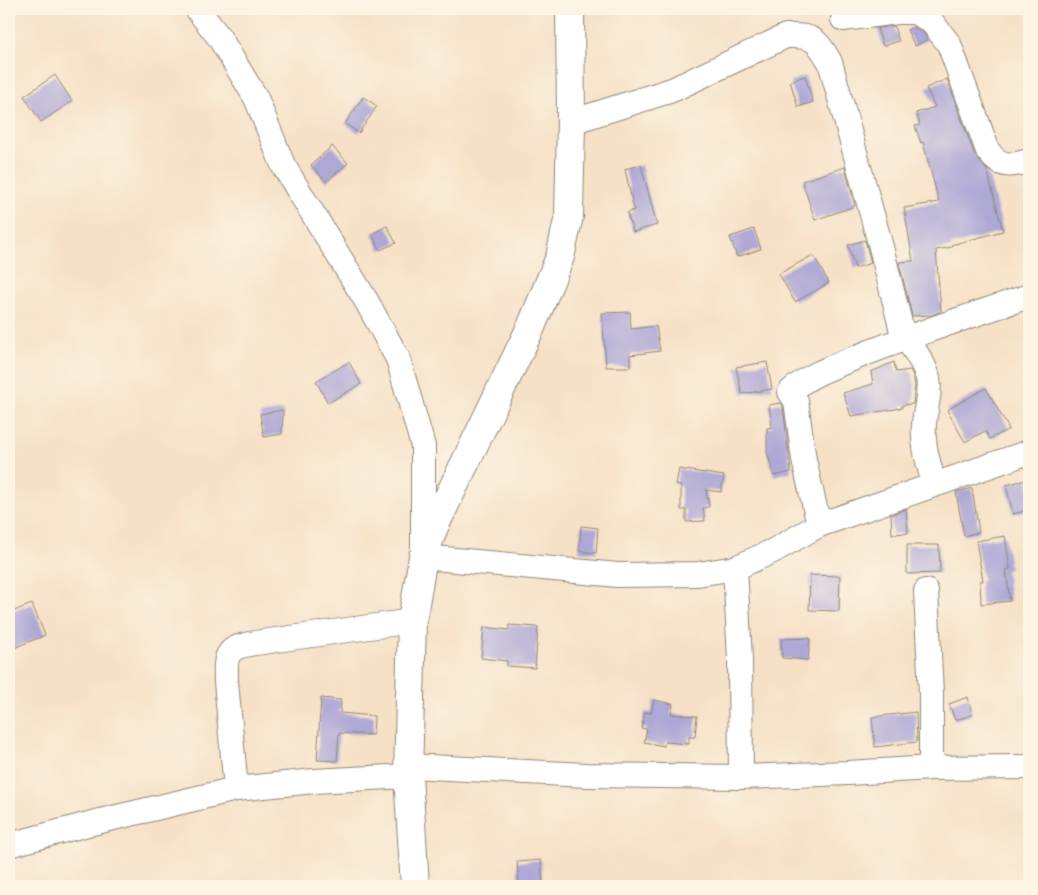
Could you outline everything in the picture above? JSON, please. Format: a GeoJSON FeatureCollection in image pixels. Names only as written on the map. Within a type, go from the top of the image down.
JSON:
{"type":"FeatureCollection","features":[{"type":"Feature","properties":{"kind":"street"},"geometry":{"type":"LineString","coordinates":[[197,9],[218,37],[256,98],[283,165],[368,302],[398,359],[423,446],[423,557],[412,620],[408,771],[415,886]]}},
{"type":"Feature","properties":{"kind":"street"},"geometry":{"type":"LineString","coordinates":[[423,557],[434,527],[530,327],[560,257],[569,216],[572,122],[570,9]]}},
{"type":"Feature","properties":{"kind":"street"},"geometry":{"type":"LineString","coordinates":[[819,42],[842,14],[915,12],[931,21],[949,44],[988,150],[993,158],[1010,166],[1029,162]]}},
{"type":"Feature","properties":{"kind":"street"},"geometry":{"type":"LineString","coordinates":[[572,122],[672,90],[786,36],[802,36],[819,42],[830,62],[905,338],[928,376],[929,385],[923,425],[925,448],[934,484]]}},
{"type":"Feature","properties":{"kind":"street"},"geometry":{"type":"LineString","coordinates":[[819,525],[804,460],[796,401],[790,392],[797,386],[834,366],[905,338],[1029,296]]}},
{"type":"Feature","properties":{"kind":"street"},"geometry":{"type":"LineString","coordinates":[[423,557],[618,575],[698,574],[735,568],[773,551],[819,525],[1029,452]]}},
{"type":"Feature","properties":{"kind":"street"},"geometry":{"type":"LineString","coordinates":[[735,568],[740,658],[741,777]]}},
{"type":"Feature","properties":{"kind":"street"},"geometry":{"type":"LineString","coordinates":[[926,591],[931,694],[931,768]]}},
{"type":"Feature","properties":{"kind":"street"},"geometry":{"type":"LineString","coordinates":[[236,789],[226,666],[230,652],[236,646],[412,620]]}},
{"type":"Feature","properties":{"kind":"street"},"geometry":{"type":"LineString","coordinates":[[9,845],[236,789],[408,771],[741,777],[931,768],[1029,768]]}},
{"type":"Feature","properties":{"kind":"building"},"geometry":{"type":"Polygon","coordinates":[[[894,26],[899,41],[883,46],[877,28],[894,26]]]}},
{"type":"Feature","properties":{"kind":"building"},"geometry":{"type":"Polygon","coordinates":[[[913,27],[922,32],[928,39],[915,46],[907,30],[913,27]]]}},
{"type":"Feature","properties":{"kind":"building"},"geometry":{"type":"Polygon","coordinates":[[[55,75],[72,101],[41,122],[24,96],[55,75]]]}},
{"type":"Feature","properties":{"kind":"building"},"geometry":{"type":"Polygon","coordinates":[[[805,76],[813,102],[798,107],[790,81],[805,76]]]}},
{"type":"Feature","properties":{"kind":"building"},"geometry":{"type":"Polygon","coordinates":[[[947,79],[975,156],[987,170],[1003,231],[936,250],[941,311],[932,315],[912,316],[899,262],[913,261],[904,208],[939,202],[923,142],[921,143],[915,126],[920,125],[916,113],[935,107],[926,88],[947,79]]]}},
{"type":"Feature","properties":{"kind":"building"},"geometry":{"type":"Polygon","coordinates":[[[363,97],[377,106],[359,133],[345,124],[363,97]]]}},
{"type":"Feature","properties":{"kind":"building"},"geometry":{"type":"Polygon","coordinates":[[[332,146],[348,163],[326,182],[311,165],[332,146]]]}},
{"type":"Feature","properties":{"kind":"building"},"geometry":{"type":"Polygon","coordinates":[[[641,165],[657,225],[633,232],[627,213],[634,210],[625,169],[641,165]]]}},
{"type":"Feature","properties":{"kind":"building"},"geometry":{"type":"Polygon","coordinates":[[[845,167],[855,206],[815,220],[802,181],[845,167]]]}},
{"type":"Feature","properties":{"kind":"building"},"geometry":{"type":"Polygon","coordinates":[[[387,226],[396,243],[380,250],[372,234],[387,226]]]}},
{"type":"Feature","properties":{"kind":"building"},"geometry":{"type":"Polygon","coordinates":[[[754,229],[761,249],[737,257],[730,237],[754,229]]]}},
{"type":"Feature","properties":{"kind":"building"},"geometry":{"type":"Polygon","coordinates":[[[865,240],[871,263],[855,268],[848,245],[865,240]]]}},
{"type":"Feature","properties":{"kind":"building"},"geometry":{"type":"Polygon","coordinates":[[[813,255],[829,283],[795,302],[779,274],[813,255]]]}},
{"type":"Feature","properties":{"kind":"building"},"geometry":{"type":"Polygon","coordinates":[[[630,312],[631,329],[656,326],[660,351],[630,355],[630,367],[606,367],[602,313],[630,312]]]}},
{"type":"Feature","properties":{"kind":"building"},"geometry":{"type":"Polygon","coordinates":[[[349,362],[361,384],[328,403],[316,381],[349,362]]]}},
{"type":"Feature","properties":{"kind":"building"},"geometry":{"type":"Polygon","coordinates":[[[767,362],[772,389],[742,394],[736,367],[767,362]]]}},
{"type":"Feature","properties":{"kind":"building"},"geometry":{"type":"Polygon","coordinates":[[[894,362],[896,372],[910,370],[912,373],[915,385],[913,404],[902,405],[902,408],[851,416],[843,393],[873,384],[871,372],[894,362]]]}},
{"type":"Feature","properties":{"kind":"building"},"geometry":{"type":"Polygon","coordinates":[[[986,388],[1009,429],[990,439],[985,431],[965,442],[947,410],[986,388]]]}},
{"type":"Feature","properties":{"kind":"building"},"geometry":{"type":"Polygon","coordinates":[[[781,403],[783,406],[791,472],[774,476],[767,452],[767,428],[772,427],[769,405],[781,403]]]}},
{"type":"Feature","properties":{"kind":"building"},"geometry":{"type":"Polygon","coordinates":[[[283,410],[282,434],[264,437],[260,414],[283,410]]]}},
{"type":"Feature","properties":{"kind":"building"},"geometry":{"type":"Polygon","coordinates":[[[679,469],[724,476],[721,492],[706,490],[709,507],[703,508],[705,521],[686,522],[686,510],[681,510],[681,486],[676,485],[679,469]]]}},
{"type":"Feature","properties":{"kind":"building"},"geometry":{"type":"Polygon","coordinates":[[[1029,479],[1029,510],[1013,514],[1006,485],[1029,479]]]}},
{"type":"Feature","properties":{"kind":"building"},"geometry":{"type":"Polygon","coordinates":[[[972,488],[979,532],[964,536],[956,492],[972,488]]]}},
{"type":"Feature","properties":{"kind":"building"},"geometry":{"type":"Polygon","coordinates":[[[906,509],[908,533],[892,534],[891,515],[906,509]]]}},
{"type":"Feature","properties":{"kind":"building"},"geometry":{"type":"Polygon","coordinates":[[[581,526],[598,528],[596,553],[579,551],[581,526]]]}},
{"type":"Feature","properties":{"kind":"building"},"geometry":{"type":"Polygon","coordinates":[[[1005,536],[1010,569],[1006,570],[1010,601],[981,604],[980,581],[983,581],[976,541],[1005,536]]]}},
{"type":"Feature","properties":{"kind":"building"},"geometry":{"type":"Polygon","coordinates":[[[907,545],[939,545],[940,573],[907,574],[907,545]]]}},
{"type":"Feature","properties":{"kind":"building"},"geometry":{"type":"Polygon","coordinates":[[[810,575],[840,576],[839,611],[809,610],[810,575]]]}},
{"type":"Feature","properties":{"kind":"building"},"geometry":{"type":"Polygon","coordinates":[[[32,604],[45,635],[9,650],[9,613],[32,604]]]}},
{"type":"Feature","properties":{"kind":"building"},"geometry":{"type":"Polygon","coordinates":[[[509,625],[538,627],[535,668],[507,666],[507,661],[481,658],[484,627],[509,630],[509,625]]]}},
{"type":"Feature","properties":{"kind":"building"},"geometry":{"type":"Polygon","coordinates":[[[810,638],[808,660],[782,658],[781,639],[810,638]]]}},
{"type":"Feature","properties":{"kind":"building"},"geometry":{"type":"Polygon","coordinates":[[[968,697],[972,715],[955,720],[949,704],[968,697]]]}},
{"type":"Feature","properties":{"kind":"building"},"geometry":{"type":"Polygon","coordinates":[[[321,698],[341,700],[340,713],[374,716],[373,735],[339,733],[337,761],[317,760],[321,698]]]}},
{"type":"Feature","properties":{"kind":"building"},"geometry":{"type":"Polygon","coordinates":[[[654,700],[673,704],[671,714],[697,716],[695,737],[689,737],[689,744],[665,742],[664,746],[644,742],[647,729],[641,728],[645,712],[651,713],[654,700]]]}},
{"type":"Feature","properties":{"kind":"building"},"geometry":{"type":"Polygon","coordinates":[[[916,712],[917,742],[875,747],[872,717],[916,712]]]}},
{"type":"Feature","properties":{"kind":"building"},"geometry":{"type":"Polygon","coordinates":[[[541,860],[543,886],[519,886],[517,862],[541,860]]]}}]}
